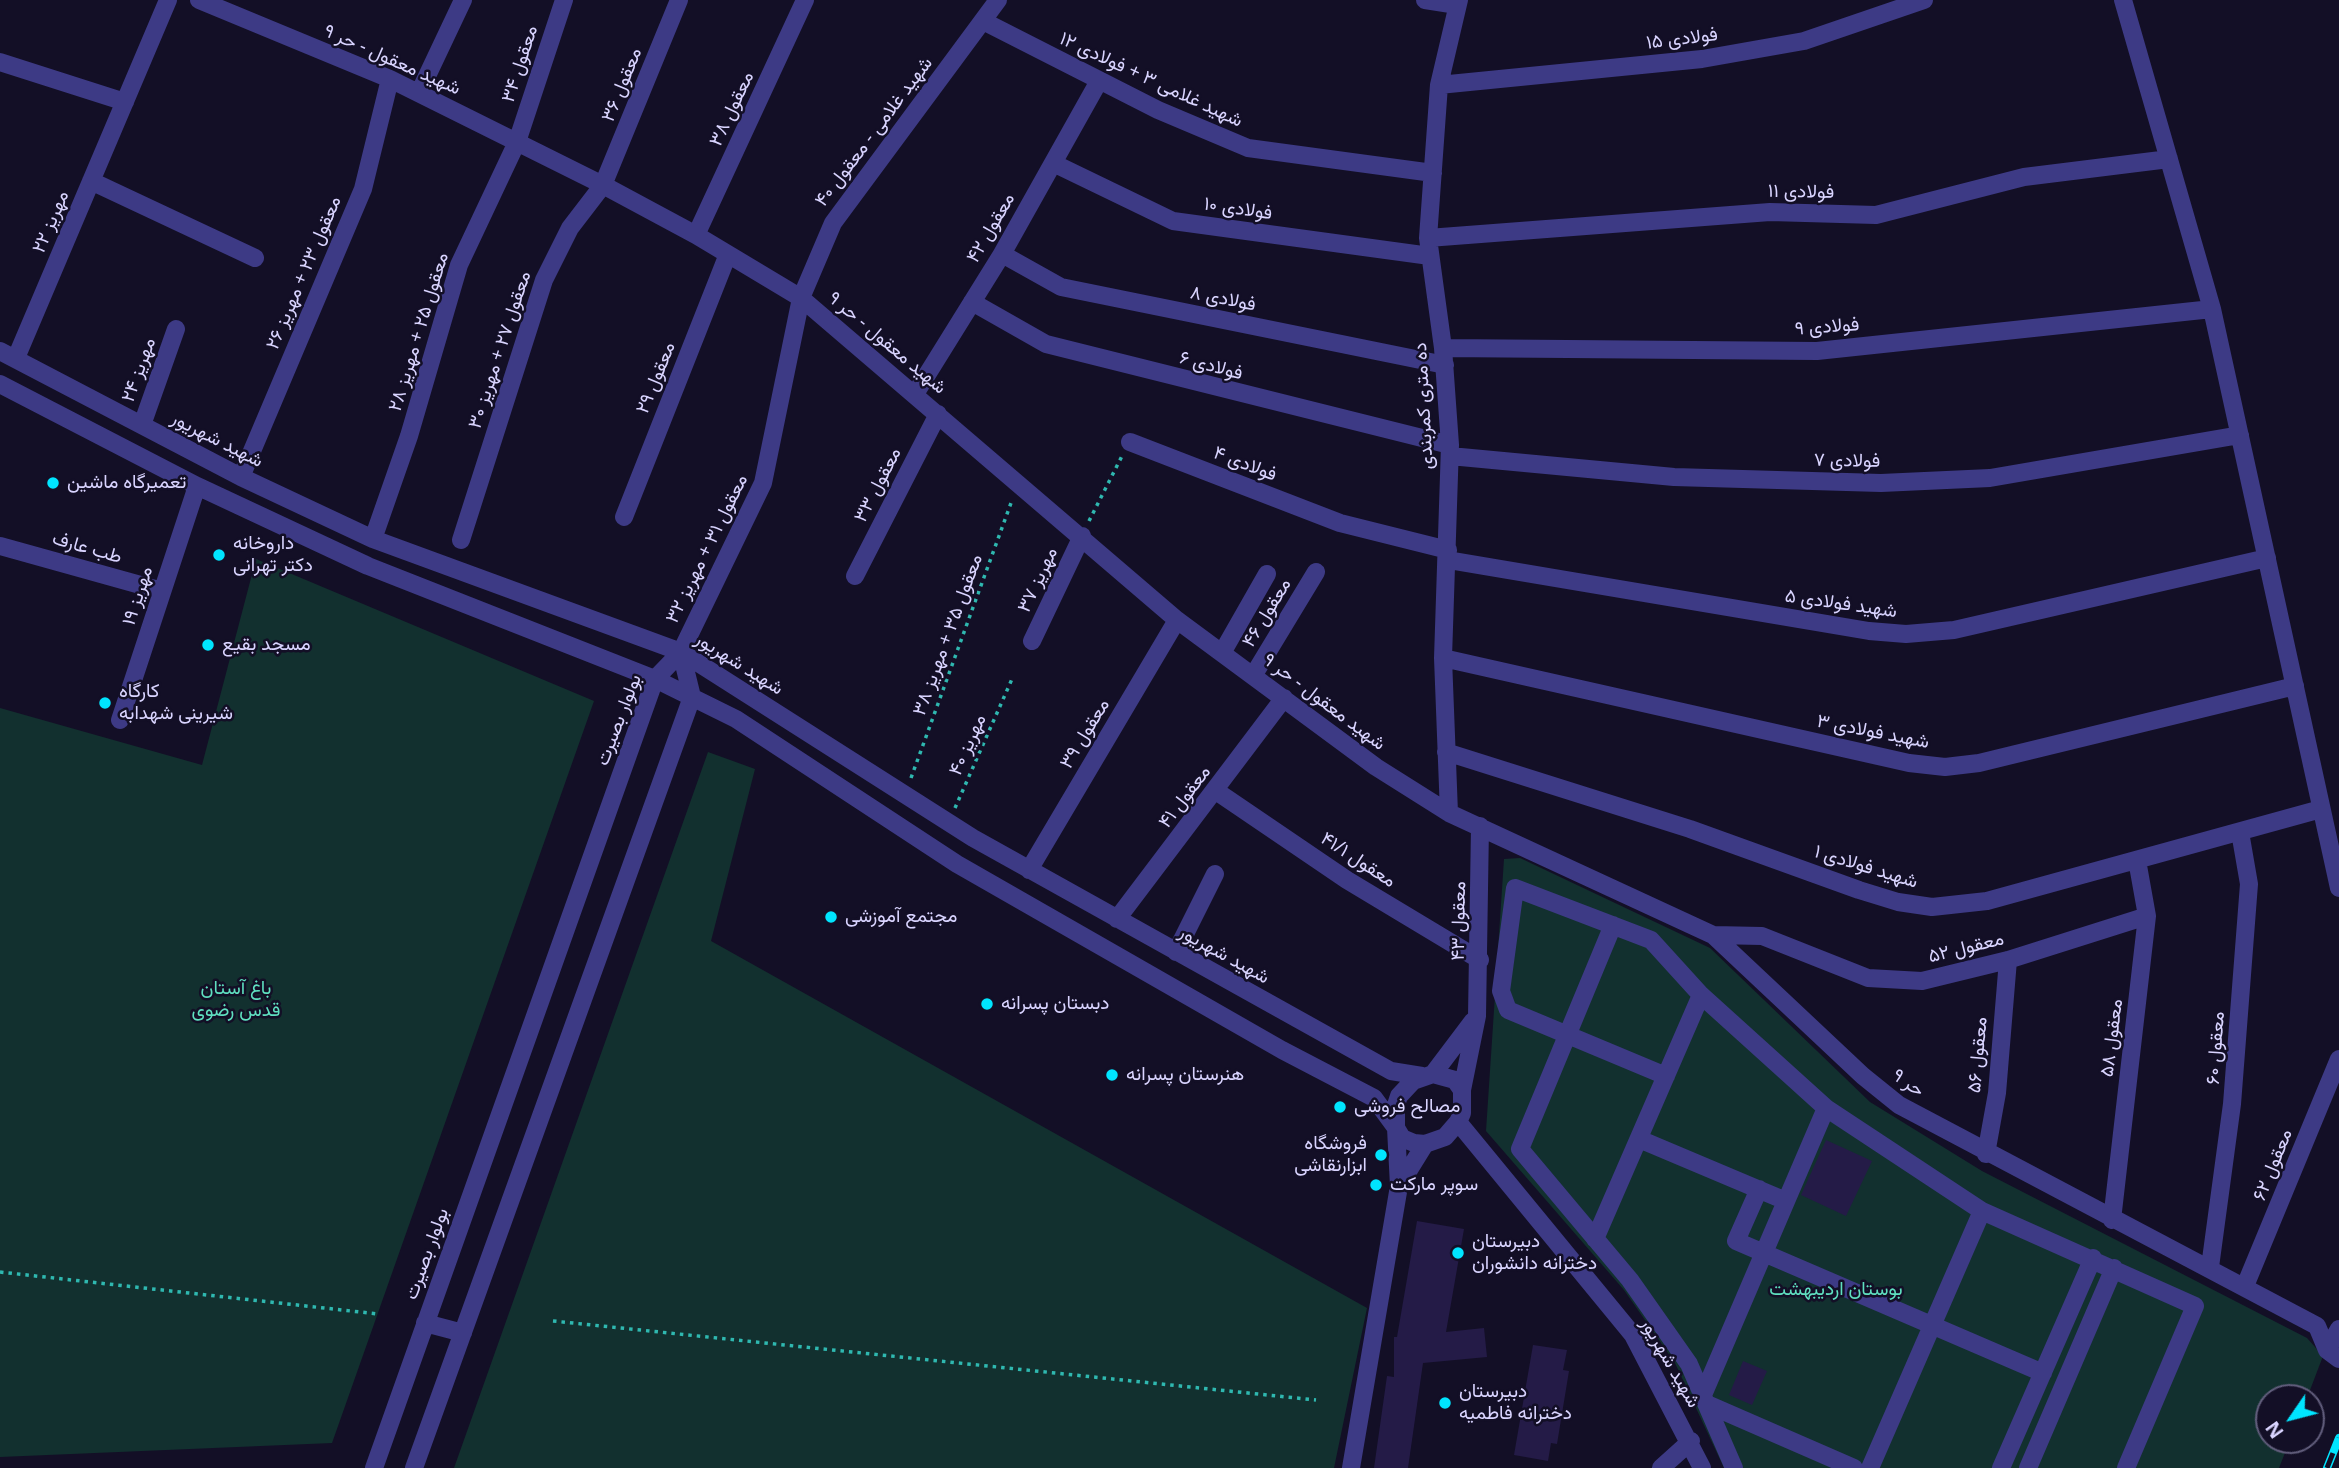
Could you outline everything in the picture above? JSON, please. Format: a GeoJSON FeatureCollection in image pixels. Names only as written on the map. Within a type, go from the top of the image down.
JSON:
{"type":"FeatureCollection","features":[{"type":"Feature","properties":{"kind":"street","name":"مهریز ۲۲"},"geometry":{"type":"LineString","coordinates":[[8,355],[91,181],[168,0]]}},
{"type":"Feature","properties":{"kind":"street","name":"شهید معقول - حر ۹"},"geometry":{"type":"LineString","coordinates":[[200,0],[419,93],[696,235],[800,298],[1082,536],[1177,620],[1376,767],[1450,813],[1480,826]]}},
{"type":"Feature","properties":{"kind":"street"},"geometry":{"type":"LineString","coordinates":[[419,93],[463,0]]}},
{"type":"Feature","properties":{"kind":"street","name":"معقول ۳۴"},"geometry":{"type":"LineString","coordinates":[[517,142],[564,0]]}},
{"type":"Feature","properties":{"kind":"street","name":"معقول ۳۶"},"geometry":{"type":"LineString","coordinates":[[603,186],[679,0]]}},
{"type":"Feature","properties":{"kind":"street","name":"معقول ۳۸"},"geometry":{"type":"LineString","coordinates":[[696,235],[805,0]]}},
{"type":"Feature","properties":{"kind":"street","name":"شهید غلامی - معقول ۴۰"},"geometry":{"type":"LineString","coordinates":[[800,298],[832,223],[998,0]]}},
{"type":"Feature","properties":{"kind":"street"},"geometry":{"type":"LineString","coordinates":[[1425,0],[1458,2]]}},
{"type":"Feature","properties":{"kind":"street","name":"فولادی ۱۵"},"geometry":{"type":"LineString","coordinates":[[1439,85],[1702,59],[1804,41],[1924,0]]}},
{"type":"Feature","properties":{"kind":"street"},"geometry":{"type":"LineString","coordinates":[[2123,0],[2212,309],[2339,888]]}},
{"type":"Feature","properties":{"kind":"street","name":"ده متری کمربندی"},"geometry":{"type":"LineString","coordinates":[[1450,813],[1443,658],[1450,451],[1444,356],[1429,247],[1439,85],[1458,2]]}},
{"type":"Feature","properties":{"kind":"street","name":"شهید غلامی ۳ + فولادی ۱۲"},"geometry":{"type":"LineString","coordinates":[[982,21],[1158,110],[1248,148],[1433,173]]}},
{"type":"Feature","properties":{"kind":"street"},"geometry":{"type":"LineString","coordinates":[[0,62],[125,102]]}},
{"type":"Feature","properties":{"kind":"street","name":"معقول ۲۳ + مهریز ۲۶"},"geometry":{"type":"LineString","coordinates":[[241,477],[363,189],[390,79]]}},
{"type":"Feature","properties":{"kind":"street","name":"معقول ۴۲"},"geometry":{"type":"LineString","coordinates":[[915,394],[1002,254],[1099,81]]}},
{"type":"Feature","properties":{"kind":"street","name":"معقول ۲۵ + مهریز ۲۸"},"geometry":{"type":"LineString","coordinates":[[373,539],[409,436],[459,265],[517,142]]}},
{"type":"Feature","properties":{"kind":"street","name":"فولادی ۱۱"},"geometry":{"type":"LineString","coordinates":[[1429,247],[1770,212],[1876,215],[2024,177],[2169,159]]}},
{"type":"Feature","properties":{"kind":"street","name":"فولادی ۱۰"},"geometry":{"type":"LineString","coordinates":[[1052,163],[1173,221],[1429,247]]}},
{"type":"Feature","properties":{"kind":"street"},"geometry":{"type":"LineString","coordinates":[[91,181],[255,258]]}},
{"type":"Feature","properties":{"kind":"street","name":"معقول ۲۷ + مهریز ۳۰"},"geometry":{"type":"LineString","coordinates":[[461,540],[544,280],[570,228],[603,186]]}},
{"type":"Feature","properties":{"kind":"street","name":"معقول ۲۹"},"geometry":{"type":"LineString","coordinates":[[624,517],[728,254]]}},
{"type":"Feature","properties":{"kind":"street","name":"فولادی ۸"},"geometry":{"type":"LineString","coordinates":[[1002,254],[1061,287],[1444,356]]}},
{"type":"Feature","properties":{"kind":"street","name":"معقول ۳۱ + مهریز ۳۲"},"geometry":{"type":"LineString","coordinates":[[681,652],[763,484],[800,298]]}},
{"type":"Feature","properties":{"kind":"street","name":"فولادی ۶"},"geometry":{"type":"LineString","coordinates":[[972,302],[1046,344],[1450,451]]}},
{"type":"Feature","properties":{"kind":"street","name":"فولادی ۹"},"geometry":{"type":"LineString","coordinates":[[1444,356],[1817,351],[2212,309]]}},
{"type":"Feature","properties":{"kind":"street","name":"مهریز ۲۴"},"geometry":{"type":"LineString","coordinates":[[142,425],[176,329]]}},
{"type":"Feature","properties":{"kind":"street","name":"شهید شهریور"},"geometry":{"type":"LineString","coordinates":[[8,355],[241,477],[373,539],[681,652],[949,823],[1029,870],[1391,1071],[1427,1075]]}},
{"type":"Feature","properties":{"kind":"street"},"geometry":{"type":"LineString","coordinates":[[0,384],[197,486],[368,566],[654,679],[736,719],[957,864],[1282,1050],[1374,1098],[1402,1138],[1425,1144],[1445,1137],[1458,1122],[1464,1102],[1462,1090],[1455,1080],[1427,1075]]}},
{"type":"Feature","properties":{"kind":"street","name":"معقول ۳۳"},"geometry":{"type":"LineString","coordinates":[[855,576],[938,414]]}},
{"type":"Feature","properties":{"kind":"street","name":"فولادی ۷"},"geometry":{"type":"LineString","coordinates":[[1450,451],[1674,477],[1881,483],[1990,478],[2240,436]]}},
{"type":"Feature","properties":{"kind":"street","name":"فولادی ۴"},"geometry":{"type":"LineString","coordinates":[[1130,442],[1340,523],[1448,555]]}},
{"type":"Feature","properties":{"kind":"street","name":"مهریز ۱۹"},"geometry":{"type":"LineString","coordinates":[[120,720],[197,486]]}},
{"type":"Feature","properties":{"kind":"street","name":"مهریز ۳۷"},"geometry":{"type":"LineString","coordinates":[[1031,642],[1082,536]]}},
{"type":"Feature","properties":{"kind":"street","name":"طب عارف"},"geometry":{"type":"LineString","coordinates":[[0,546],[162,592]]}},
{"type":"Feature","properties":{"kind":"street","name":"شهید فولادی ۵"},"geometry":{"type":"LineString","coordinates":[[1448,555],[1869,631],[1906,634],[1954,630],[2267,558]]}},
{"type":"Feature","properties":{"kind":"street","name":"معقول ۴۶"},"geometry":{"type":"LineString","coordinates":[[1253,676],[1316,572]]}},
{"type":"Feature","properties":{"kind":"street"},"geometry":{"type":"LineString","coordinates":[[1222,653],[1267,573]]}},
{"type":"Feature","properties":{"kind":"street","name":"معقول ۳۹"},"geometry":{"type":"LineString","coordinates":[[1029,870],[1177,620]]}},
{"type":"Feature","properties":{"kind":"street"},"geometry":{"type":"LineString","coordinates":[[414,1468],[692,696],[681,652]]}},
{"type":"Feature","properties":{"kind":"street","name":"بولوار بصیرت"},"geometry":{"type":"LineString","coordinates":[[374,1468],[654,679],[681,652]]}},
{"type":"Feature","properties":{"kind":"street","name":"شهید فولادی ۳"},"geometry":{"type":"LineString","coordinates":[[1443,658],[1909,763],[1945,767],[1979,763],[2295,686]]}},
{"type":"Feature","properties":{"kind":"street","name":"معقول ۴۱"},"geometry":{"type":"LineString","coordinates":[[1117,919],[1284,698]]}},
{"type":"Feature","properties":{"kind":"street","name":"شهید فولادی ۱"},"geometry":{"type":"LineString","coordinates":[[1446,752],[1690,829],[1898,902],[1932,907],[1987,901],[2321,809]]}},
{"type":"Feature","properties":{"kind":"street","name":"معقول ۴۱/۱"},"geometry":{"type":"LineString","coordinates":[[1216,791],[1347,880],[1480,960]]}},
{"type":"Feature","properties":{"kind":"street","name":"معقول ۴۳"},"geometry":{"type":"LineString","coordinates":[[1462,1090],[1477,1016],[1480,960],[1480,826]]}},
{"type":"Feature","properties":{"kind":"street","name":"حر ۹"},"geometry":{"type":"LineString","coordinates":[[1480,826],[1713,935],[1863,1076],[1899,1105],[1986,1154],[2112,1220],[2210,1267],[2317,1326],[2333,1354]]}},
{"type":"Feature","properties":{"kind":"street","name":"معقول ۶۰"},"geometry":{"type":"LineString","coordinates":[[2210,1267],[2232,1104],[2249,884],[2240,831]]}},
{"type":"Feature","properties":{"kind":"street","name":"معقول ۵۸"},"geometry":{"type":"LineString","coordinates":[[2112,1220],[2147,916],[2137,860]]}},
{"type":"Feature","properties":{"kind":"street"},"geometry":{"type":"LineString","coordinates":[[1176,952],[1215,874]]}},
{"type":"Feature","properties":{"kind":"street"},"geometry":{"type":"LineString","coordinates":[[1666,1076],[1508,1010],[1501,992],[1515,888],[1651,940],[1701,995],[1826,1108],[1982,1211],[2093,1258],[2195,1306],[2126,1468]]}},
{"type":"Feature","properties":{"kind":"street","name":"معقول ۵۲"},"geometry":{"type":"LineString","coordinates":[[1713,935],[1762,936],[1824,958],[1868,978],[1922,981],[2008,960],[2147,916]]}},
{"type":"Feature","properties":{"kind":"street"},"geometry":{"type":"LineString","coordinates":[[1613,925],[1520,1149],[1630,1280],[1689,1364],[1734,1468]]}},
{"type":"Feature","properties":{"kind":"street","name":"معقول ۵۶"},"geometry":{"type":"LineString","coordinates":[[1986,1154],[1997,1093],[2008,960]]}},
{"type":"Feature","properties":{"kind":"street"},"geometry":{"type":"LineString","coordinates":[[1595,1239],[1701,995]]}},
{"type":"Feature","properties":{"kind":"street"},"geometry":{"type":"LineString","coordinates":[[1351,1468],[1399,1186],[1394,1116],[1399,1096],[1413,1081],[1427,1075],[1477,1016]]}},
{"type":"Feature","properties":{"kind":"street","name":"معقول ۶۲"},"geometry":{"type":"LineString","coordinates":[[2245,1286],[2339,1059]]}},
{"type":"Feature","properties":{"kind":"street"},"geometry":{"type":"LineString","coordinates":[[1705,1399],[1826,1108]]}},
{"type":"Feature","properties":{"kind":"street","name":"شهید شهریور"},"geometry":{"type":"LineString","coordinates":[[1458,1122],[1633,1335],[1702,1468]]}},
{"type":"Feature","properties":{"kind":"street"},"geometry":{"type":"LineString","coordinates":[[1639,1139],[1786,1201]]}},
{"type":"Feature","properties":{"kind":"street"},"geometry":{"type":"LineString","coordinates":[[1399,1186],[1425,1144]]}},
{"type":"Feature","properties":{"kind":"street"},"geometry":{"type":"LineString","coordinates":[[1759,1189],[1736,1241],[2043,1373]]}},
{"type":"Feature","properties":{"kind":"street"},"geometry":{"type":"LineString","coordinates":[[1870,1468],[1982,1211]]}},
{"type":"Feature","properties":{"kind":"street"},"geometry":{"type":"LineString","coordinates":[[2001,1468],[2093,1258]]}},
{"type":"Feature","properties":{"kind":"street"},"geometry":{"type":"LineString","coordinates":[[2028,1468],[2114,1268]]}},
{"type":"Feature","properties":{"kind":"street"},"geometry":{"type":"LineString","coordinates":[[425,1322],[463,1334]]}},
{"type":"Feature","properties":{"kind":"street"},"geometry":{"type":"LineString","coordinates":[[2333,1354],[2339,1329]]}},
{"type":"Feature","properties":{"kind":"street"},"geometry":{"type":"LineString","coordinates":[[1705,1399],[1854,1468]]}},
{"type":"Feature","properties":{"kind":"street"},"geometry":{"type":"LineString","coordinates":[[1661,1468],[1690,1441]]}},
{"type":"Feature","properties":{"kind":"path"},"geometry":{"type":"LineString","coordinates":[[1082,536],[1130,442]]}},
{"type":"Feature","properties":{"kind":"path","name":"معقول ۳۵ + مهریز ۳۸"},"geometry":{"type":"LineString","coordinates":[[905,794],[1018,484]]}},
{"type":"Feature","properties":{"kind":"path","name":"مهریز ۴۰"},"geometry":{"type":"LineString","coordinates":[[949,823],[1012,678]]}},
{"type":"Feature","properties":{"kind":"path"},"geometry":{"type":"LineString","coordinates":[[0,1272],[378,1314]]}},
{"type":"Feature","properties":{"kind":"path"},"geometry":{"type":"LineString","coordinates":[[553,1321],[1316,1400]]}},
{"type":"Feature","properties":{"kind":"green space","name":"باغ آستان قدس رضوی"},"geometry":{"type":"Polygon","coordinates":[[[256,559],[594,701],[332,1443],[0,1457],[0,708],[202,765],[256,559]]]}},
{"type":"Feature","properties":{"kind":"green space"},"geometry":{"type":"Polygon","coordinates":[[[708,752],[755,769],[711,941],[1367,1308],[1334,1468],[454,1468],[708,752]]]}},
{"type":"Feature","properties":{"kind":"green space","name":"بوستان اردیبهشت"},"geometry":{"type":"Polygon","coordinates":[[[1520,858],[1710,948],[1870,1102],[1982,1171],[2307,1338],[2323,1356],[2312,1384],[2255,1384],[2255,1454],[2284,1454],[2279,1468],[1724,1468],[1675,1363],[1624,1290],[1486,1131],[1504,859],[1520,858]]]}},
{"type":"Feature","properties":{"kind":"building"},"geometry":{"type":"Polygon","coordinates":[[[1826,1140],[1872,1161],[1846,1216],[1801,1195],[1826,1140]]]}},
{"type":"Feature","properties":{"kind":"building"},"geometry":{"type":"Polygon","coordinates":[[[1417,1221],[1464,1229],[1446,1332],[1484,1328],[1487,1357],[1423,1363],[1408,1468],[1374,1468],[1387,1376],[1394,1377],[1394,1337],[1397,1337],[1417,1221]]]}},
{"type":"Feature","properties":{"kind":"building"},"geometry":{"type":"Polygon","coordinates":[[[1533,1345],[1567,1350],[1563,1370],[1569,1371],[1557,1444],[1551,1443],[1548,1461],[1514,1455],[1533,1345]]]}},
{"type":"Feature","properties":{"kind":"building"},"geometry":{"type":"Polygon","coordinates":[[[1743,1361],[1767,1371],[1752,1405],[1729,1395],[1743,1361]]]}},
{"type":"Feature","properties":{"kind":"railway"},"geometry":{"type":"LineString","coordinates":[[2327,1468],[2339,1438]]}},
{"type":"Feature","properties":{"kind":"place","name":"تعمیرگاه ماشین"},"geometry":{"type":"Point","coordinates":[53,483]}},
{"type":"Feature","properties":{"kind":"place","name":"داروخانه دکتر تهرانی"},"geometry":{"type":"Point","coordinates":[219,555]}},
{"type":"Feature","properties":{"kind":"place","name":"مسجد بقیع"},"geometry":{"type":"Point","coordinates":[208,645]}},
{"type":"Feature","properties":{"kind":"place","name":"کارگاه شیرینی شهدابه"},"geometry":{"type":"Point","coordinates":[105,703]}},
{"type":"Feature","properties":{"kind":"place","name":"مجتمع آموزشی"},"geometry":{"type":"Point","coordinates":[831,917]}},
{"type":"Feature","properties":{"kind":"place","name":"دبستان پسرانه"},"geometry":{"type":"Point","coordinates":[987,1004]}},
{"type":"Feature","properties":{"kind":"place","name":"هنرستان پسرانه"},"geometry":{"type":"Point","coordinates":[1112,1075]}},
{"type":"Feature","properties":{"kind":"place","name":"مصالح فروشی"},"geometry":{"type":"Point","coordinates":[1340,1107]}},
{"type":"Feature","properties":{"kind":"place","name":"فروشگاه ابزارنقاشی"},"geometry":{"type":"Point","coordinates":[1381,1155]}},
{"type":"Feature","properties":{"kind":"place","name":"سوپر مارکت"},"geometry":{"type":"Point","coordinates":[1376,1185]}},
{"type":"Feature","properties":{"kind":"place","name":"دبیرستان دخترانه دانشوران"},"geometry":{"type":"Point","coordinates":[1458,1253]}},
{"type":"Feature","properties":{"kind":"place","name":"دبیرستان دخترانه فاطمیه"},"geometry":{"type":"Point","coordinates":[1445,1403]}}]}
